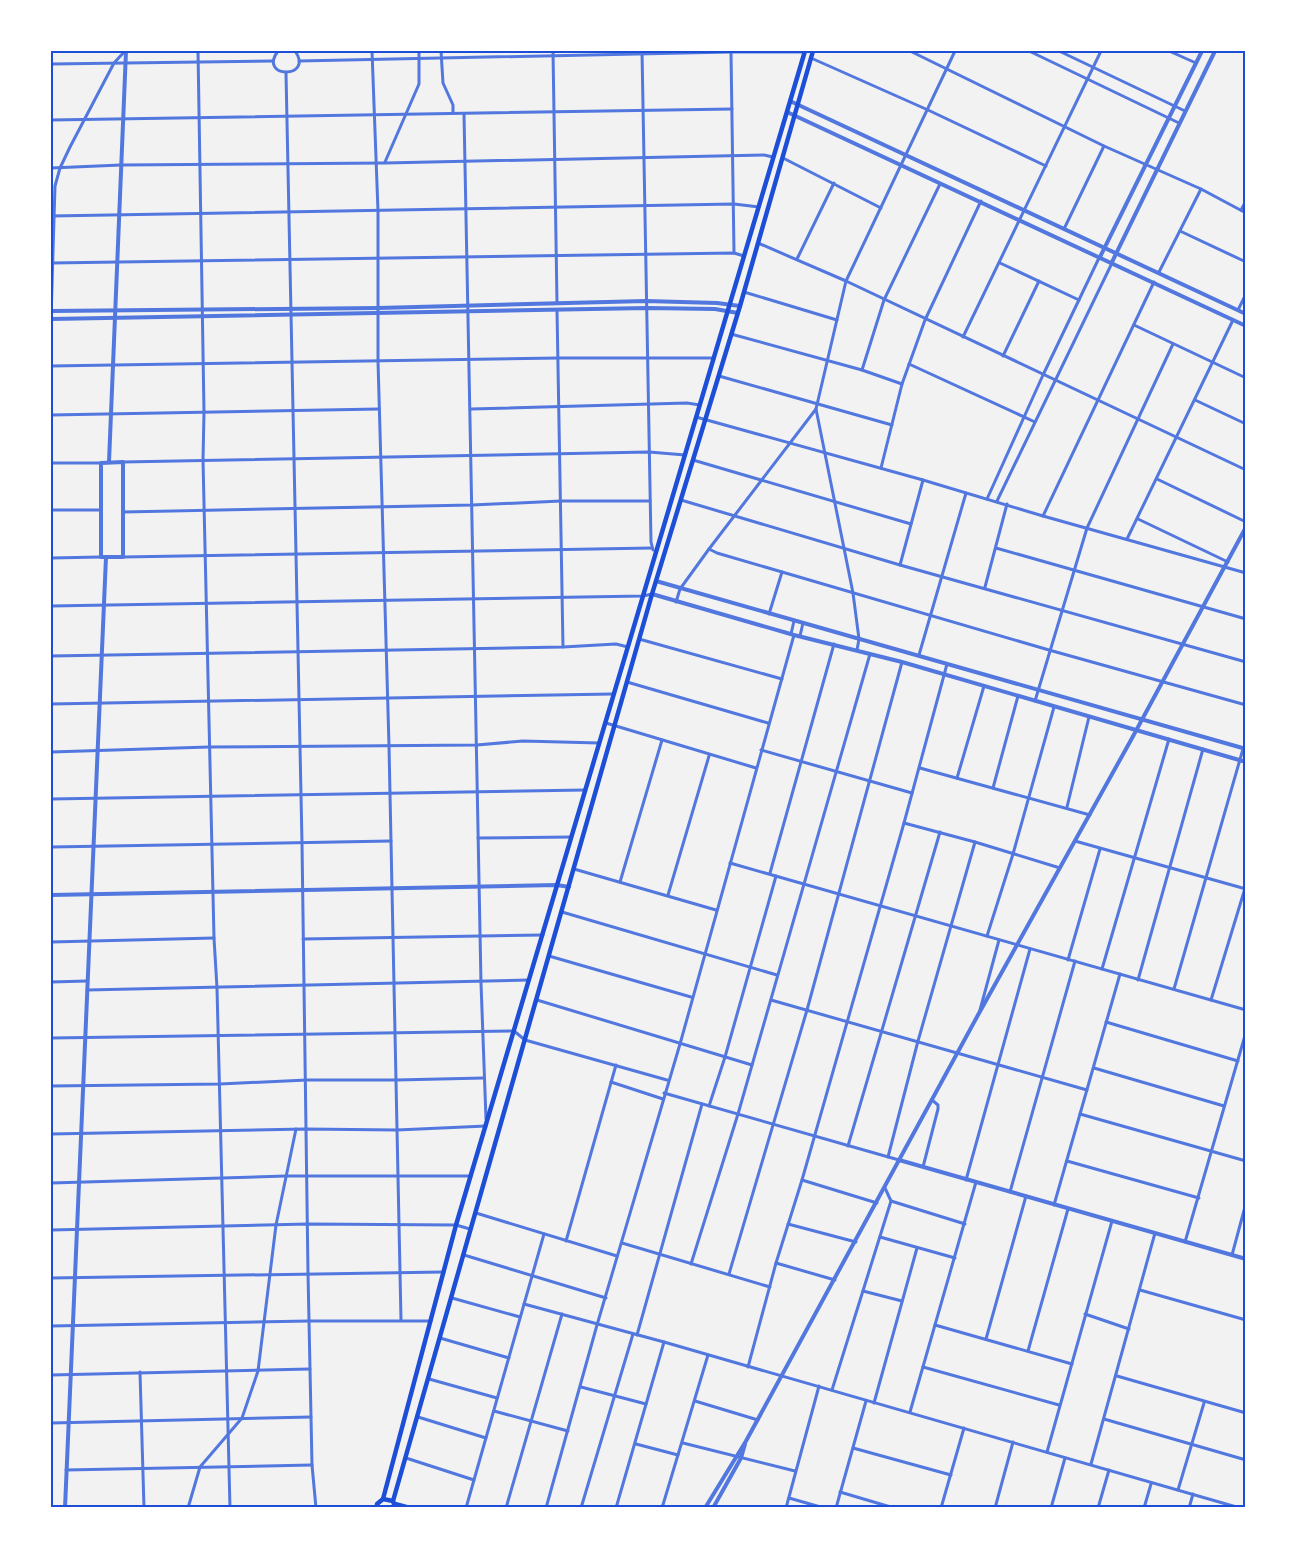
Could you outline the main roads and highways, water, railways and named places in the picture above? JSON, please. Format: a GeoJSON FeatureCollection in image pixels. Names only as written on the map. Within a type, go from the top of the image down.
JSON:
{"type":"FeatureCollection","features":[{"type":"Feature","properties":{"kind":"main road"},"geometry":{"type":"LineString","coordinates":[[394,1504],[639,639],[738,314],[813,51]]}},
{"type":"Feature","properties":{"kind":"main road"},"geometry":{"type":"LineString","coordinates":[[377,1508],[377,1504],[383,1499],[456,1225],[643,596],[654,550],[685,455],[804,52]]}},
{"type":"Feature","properties":{"kind":"main road"},"geometry":{"type":"LineString","coordinates":[[383,1499],[410,1508]]}}]}
